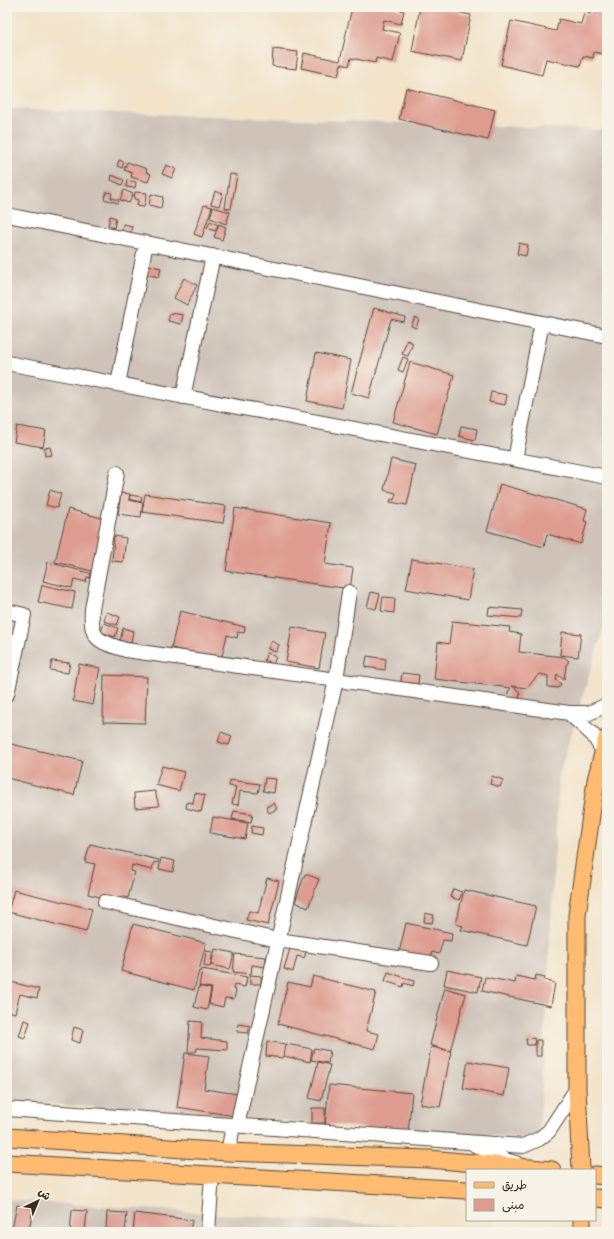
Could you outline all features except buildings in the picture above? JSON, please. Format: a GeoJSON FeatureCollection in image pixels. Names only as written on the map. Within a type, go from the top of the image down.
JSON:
{"type":"FeatureCollection","features":[{"type":"Feature","properties":{"kind":"main road"},"geometry":{"type":"LineString","coordinates":[[581,1169],[577,1088],[577,915],[596,780],[605,745]]}},
{"type":"Feature","properties":{"kind":"main road"},"geometry":{"type":"LineString","coordinates":[[7,1137],[228,1152],[429,1159],[545,1169]]}},
{"type":"Feature","properties":{"kind":"main road"},"geometry":{"type":"LineString","coordinates":[[7,1163],[466,1190]]}},
{"type":"Feature","properties":{"kind":"main road"},"geometry":{"type":"LineString","coordinates":[[596,1175],[607,1176]]}},
{"type":"Feature","properties":{"kind":"main road"},"geometry":{"type":"LineString","coordinates":[[596,1198],[607,1199]]}},
{"type":"Feature","properties":{"kind":"main road"},"geometry":{"type":"LineString","coordinates":[[582,1221],[582,1232]]}},
{"type":"Feature","properties":{"kind":"street"},"geometry":{"type":"LineString","coordinates":[[7,215],[607,336]]}},
{"type":"Feature","properties":{"kind":"street"},"geometry":{"type":"LineString","coordinates":[[118,384],[146,243]]}},
{"type":"Feature","properties":{"kind":"street"},"geometry":{"type":"LineString","coordinates":[[183,397],[213,256]]}},
{"type":"Feature","properties":{"kind":"street"},"geometry":{"type":"LineString","coordinates":[[516,459],[542,323]]}},
{"type":"Feature","properties":{"kind":"street"},"geometry":{"type":"LineString","coordinates":[[7,364],[607,477]]}},
{"type":"Feature","properties":{"kind":"street"},"geometry":{"type":"LineString","coordinates":[[117,473],[92,609],[91,627],[96,637],[108,645],[126,650],[569,713],[588,713],[607,705]]}},
{"type":"Feature","properties":{"kind":"street"},"geometry":{"type":"LineString","coordinates":[[228,1152],[265,1008],[278,940],[336,680],[348,592]]}},
{"type":"Feature","properties":{"kind":"street"},"geometry":{"type":"LineString","coordinates":[[7,611],[24,615],[7,694]]}},
{"type":"Feature","properties":{"kind":"street"},"geometry":{"type":"LineString","coordinates":[[569,713],[605,745]]}},
{"type":"Feature","properties":{"kind":"street"},"geometry":{"type":"LineString","coordinates":[[105,902],[278,940],[431,963]]}},
{"type":"Feature","properties":{"kind":"street"},"geometry":{"type":"LineString","coordinates":[[7,1109],[522,1146],[539,1139],[549,1131],[577,1088]]}},
{"type":"Feature","properties":{"kind":"street"},"geometry":{"type":"LineString","coordinates":[[429,1159],[432,1140]]}},
{"type":"Feature","properties":{"kind":"street"},"geometry":{"type":"LineString","coordinates":[[469,1142],[508,1161],[545,1169]]}},
{"type":"Feature","properties":{"kind":"street"},"geometry":{"type":"LineString","coordinates":[[208,1232],[212,1175]]}},
{"type":"Feature","properties":{"kind":"shaded area"},"geometry":{"type":"Polygon","coordinates":[[[7,109],[607,130],[607,616],[559,774],[539,1139],[7,1101],[7,109]]]}},
{"type":"Feature","properties":{"kind":"shaded area"},"geometry":{"type":"Polygon","coordinates":[[[7,1200],[493,1232],[7,1232],[7,1200]]]}}]}
